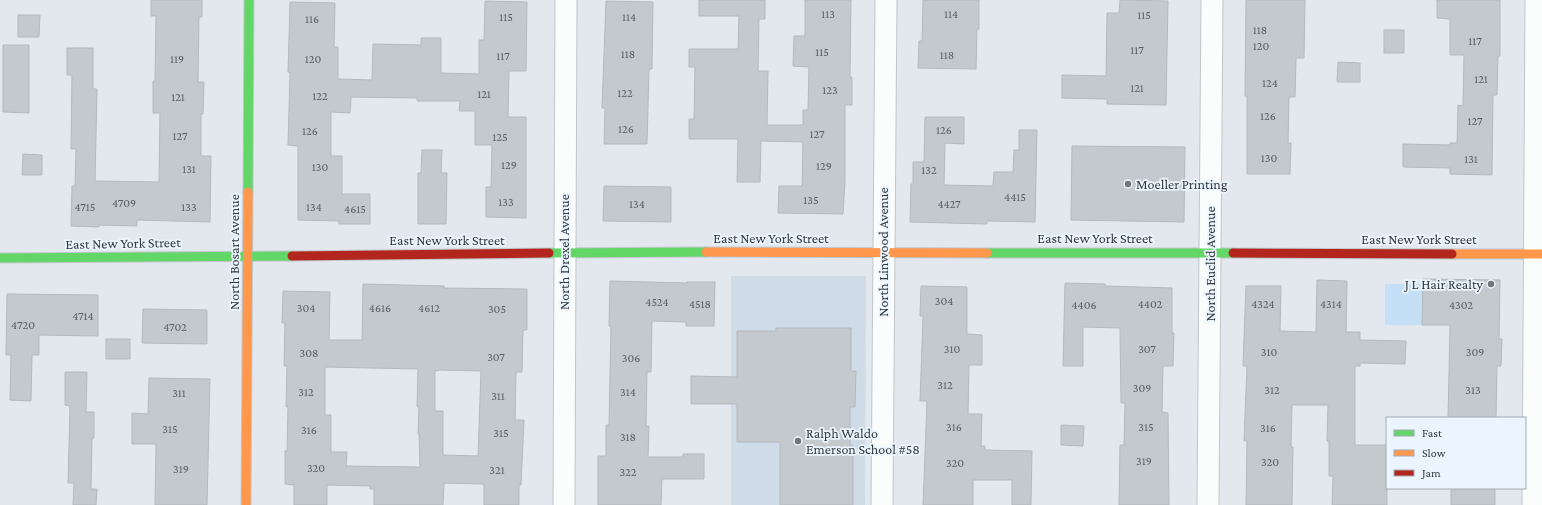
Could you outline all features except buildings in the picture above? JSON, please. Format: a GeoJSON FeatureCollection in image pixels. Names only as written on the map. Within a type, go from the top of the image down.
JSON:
{"type":"FeatureCollection","features":[{"type":"Feature","properties":{"kind":"main road","name":"North Bosart Avenue"},"geometry":{"type":"LineString","coordinates":[[246,505],[249,0]]}},
{"type":"Feature","properties":{"kind":"main road","name":"East New York Street"},"geometry":{"type":"LineString","coordinates":[[0,258],[248,255],[884,252],[1538,254]]}},
{"type":"Feature","properties":{"kind":"street","name":"North Drexel Avenue"},"geometry":{"type":"LineString","coordinates":[[564,505],[566,0]]}},
{"type":"Feature","properties":{"kind":"street","name":"North Linwood Avenue"},"geometry":{"type":"LineString","coordinates":[[882,505],[886,0]]}},
{"type":"Feature","properties":{"kind":"street","name":"North Euclid Avenue"},"geometry":{"type":"LineString","coordinates":[[1208,505],[1212,0]]}},
{"type":"Feature","properties":{"kind":"street"},"geometry":{"type":"LineString","coordinates":[[1533,505],[1538,254],[1536,0]]}},
{"type":"Feature","properties":{"kind":"shaded area","name":"Ralph Waldo Emerson School #58"},"geometry":{"type":"Polygon","coordinates":[[[731,276],[866,276],[865,505],[731,505],[731,276]]]}},
{"type":"Feature","properties":{"kind":"shaded area"},"geometry":{"type":"Polygon","coordinates":[[[1385,284],[1423,284],[1422,325],[1385,325],[1385,284]]]}},
{"type":"Feature","properties":{"kind":"traffic: fast"},"geometry":{"type":"LineString","coordinates":[[248,192],[249,0]]}},
{"type":"Feature","properties":{"kind":"traffic: fast"},"geometry":{"type":"LineString","coordinates":[[549,253],[706,252]]}},
{"type":"Feature","properties":{"kind":"traffic: fast"},"geometry":{"type":"LineString","coordinates":[[987,253],[1233,253]]}},
{"type":"Feature","properties":{"kind":"traffic: fast"},"geometry":{"type":"LineString","coordinates":[[0,258],[292,256]]}},
{"type":"Feature","properties":{"kind":"traffic: slow"},"geometry":{"type":"LineString","coordinates":[[246,505],[248,192]]}},
{"type":"Feature","properties":{"kind":"traffic: slow"},"geometry":{"type":"LineString","coordinates":[[706,252],[987,253]]}},
{"type":"Feature","properties":{"kind":"traffic: slow"},"geometry":{"type":"LineString","coordinates":[[1452,254],[1542,254]]}},
{"type":"Feature","properties":{"kind":"traffic: jam"},"geometry":{"type":"LineString","coordinates":[[292,256],[549,253]]}},
{"type":"Feature","properties":{"kind":"traffic: jam"},"geometry":{"type":"LineString","coordinates":[[1233,253],[1452,254]]}},
{"type":"Feature","properties":{"kind":"place","name":"Moeller Printing"},"geometry":{"type":"Point","coordinates":[1128,184]}},
{"type":"Feature","properties":{"kind":"place","name":"J L Hair Realty"},"geometry":{"type":"Point","coordinates":[1491,284]}},
{"type":"Feature","properties":{"kind":"place","name":"Ralph Waldo Emerson School #58"},"geometry":{"type":"Point","coordinates":[798,441]}}]}
